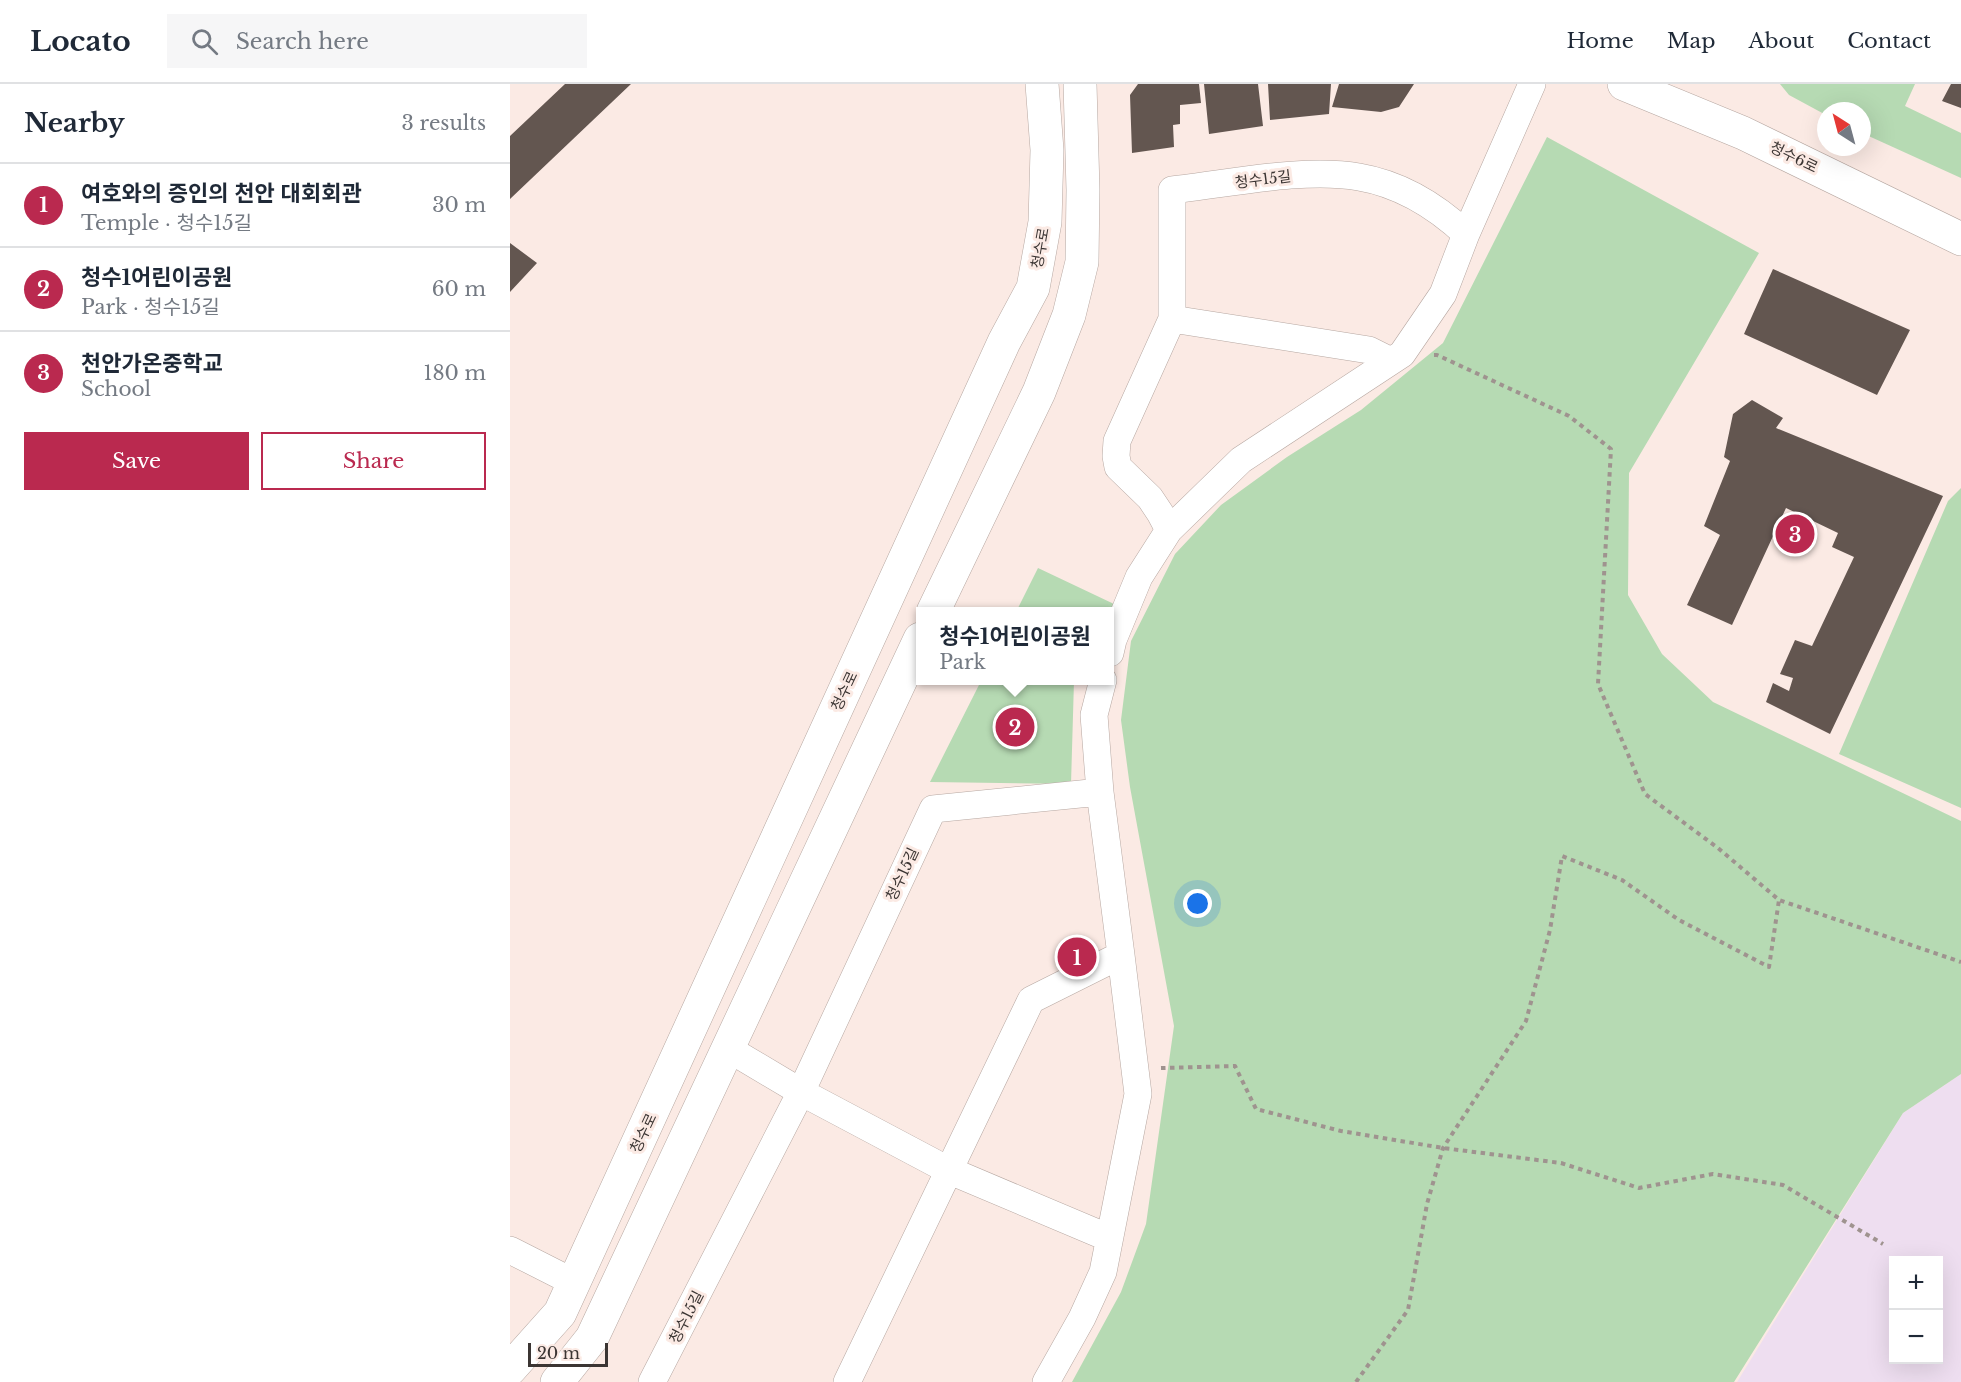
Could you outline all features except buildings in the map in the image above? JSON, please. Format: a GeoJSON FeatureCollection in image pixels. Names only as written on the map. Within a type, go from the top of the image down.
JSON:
{"type":"FeatureCollection","features":[{"type":"Feature","properties":{"kind":"street","name":"청수로"},"geometry":{"type":"LineString","coordinates":[[510,1369],[560,1313],[1004,342],[1033,288],[1045,212],[1047,150],[1042,84]]}},
{"type":"Feature","properties":{"kind":"street"},"geometry":{"type":"LineString","coordinates":[[935,607],[1039,392],[1069,315],[1082,262],[1083,190],[1080,84]]}},
{"type":"Feature","properties":{"kind":"street"},"geometry":{"type":"LineString","coordinates":[[1114,638],[1139,577],[1169,530],[1241,460],[1402,354],[1443,294],[1466,234],[1532,84]]}},
{"type":"Feature","properties":{"kind":"street","name":"청수6로"},"geometry":{"type":"LineString","coordinates":[[1624,84],[1743,132],[1961,239]]}},
{"type":"Feature","properties":{"kind":"street","name":"청수15길"},"geometry":{"type":"LineString","coordinates":[[1169,530],[1150,498],[1118,467],[1116,456],[1117,441],[1172,318],[1172,190],[1306,174],[1358,177],[1397,187],[1444,213],[1466,234]]}},
{"type":"Feature","properties":{"kind":"street"},"geometry":{"type":"LineString","coordinates":[[1172,318],[1369,350],[1391,361]]}},
{"type":"Feature","properties":{"kind":"street"},"geometry":{"type":"LineString","coordinates":[[557,1382],[592,1338],[916,650]]}},
{"type":"Feature","properties":{"kind":"street"},"geometry":{"type":"LineString","coordinates":[[1046,1382],[1082,1318],[1103,1272],[1138,1094],[1100,792],[1094,715],[1102,685]]}},
{"type":"Feature","properties":{"kind":"street","name":"청수15길"},"geometry":{"type":"LineString","coordinates":[[652,1382],[801,1092],[933,809],[1100,792]]}},
{"type":"Feature","properties":{"kind":"street"},"geometry":{"type":"LineString","coordinates":[[847,1382],[1030,1000],[1121,955]]}},
{"type":"Feature","properties":{"kind":"street"},"geometry":{"type":"LineString","coordinates":[[728,1048],[801,1092],[948,1170],[1109,1238]]}},
{"type":"Feature","properties":{"kind":"street"},"geometry":{"type":"LineString","coordinates":[[510,1250],[574,1283]]}},
{"type":"Feature","properties":{"kind":"path"},"geometry":{"type":"LineString","coordinates":[[1391,361],[1437,355],[1569,416],[1611,449],[1598,684],[1645,794],[1718,848],[1779,900],[1961,962]]}},
{"type":"Feature","properties":{"kind":"path"},"geometry":{"type":"LineString","coordinates":[[1356,1382],[1408,1310],[1428,1204],[1443,1148],[1526,1021],[1550,930],[1562,856],[1622,880],[1679,920],[1769,967],[1779,900]]}},
{"type":"Feature","properties":{"kind":"path"},"geometry":{"type":"LineString","coordinates":[[1156,1069],[1235,1066],[1256,1109],[1341,1131],[1443,1148],[1561,1162],[1639,1188],[1713,1174],[1783,1185],[1883,1244]]}},
{"type":"Feature","properties":{"kind":"shaded area"},"geometry":{"type":"Polygon","coordinates":[[[1961,1074],[1961,1382],[1737,1382],[1903,1113],[1961,1074]]]}},
{"type":"Feature","properties":{"kind":"green space"},"geometry":{"type":"Polygon","coordinates":[[[1780,84],[1915,84],[1905,106],[1961,133],[1961,178],[1871,137],[1871,102],[1817,102],[1817,110],[1789,95],[1780,84]]]}},
{"type":"Feature","properties":{"kind":"green space"},"geometry":{"type":"Polygon","coordinates":[[[1547,137],[1759,253],[1629,473],[1628,595],[1662,654],[1713,702],[1961,821],[1961,1074],[1903,1113],[1734,1382],[1072,1382],[1121,1292],[1146,1224],[1174,1026],[1130,787],[1121,720],[1131,641],[1175,554],[1221,505],[1287,457],[1361,410],[1443,343],[1547,137]]]}},
{"type":"Feature","properties":{"kind":"green space"},"geometry":{"type":"Polygon","coordinates":[[[1961,488],[1961,808],[1839,754],[1948,501],[1961,488]]]}},
{"type":"Feature","properties":{"kind":"green space"},"geometry":{"type":"Polygon","coordinates":[[[1038,568],[1114,604],[1112,607],[1018,607],[1038,568]]]}},
{"type":"Feature","properties":{"kind":"green space"},"geometry":{"type":"Polygon","coordinates":[[[979,685],[1074,685],[1071,784],[930,782],[979,685]]]}},
{"type":"Feature","properties":{"kind":"place","name":"천안가온중학교"},"geometry":{"type":"Point","coordinates":[1795,534]}},
{"type":"Feature","properties":{"kind":"place","name":"청수1어린이공원"},"geometry":{"type":"Point","coordinates":[1015,727]}},
{"type":"Feature","properties":{"kind":"place","name":"여호와의 증인의 천안 대회회관"},"geometry":{"type":"Point","coordinates":[1077,957]}}]}
